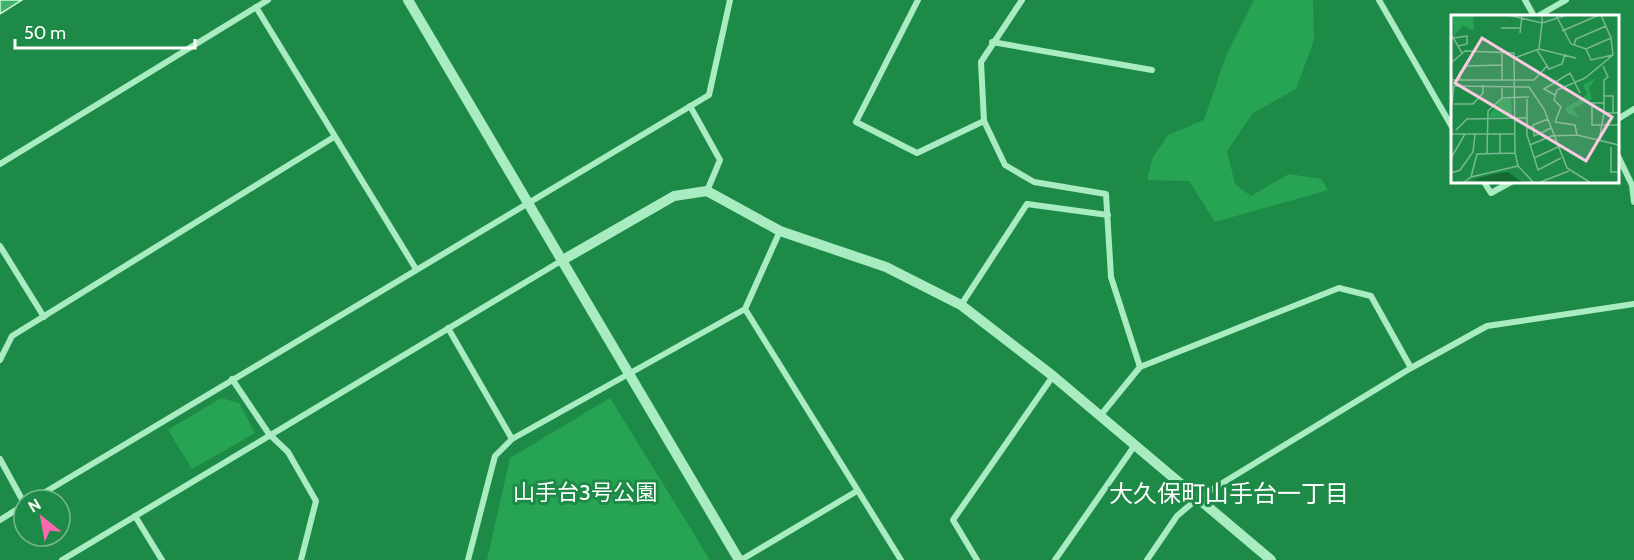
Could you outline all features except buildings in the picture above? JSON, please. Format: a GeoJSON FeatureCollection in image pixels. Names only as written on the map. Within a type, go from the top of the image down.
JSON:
{"type":"FeatureCollection","features":[{"type":"Feature","properties":{"kind":"street"},"geometry":{"type":"LineString","coordinates":[[0,164],[268,0]]}},
{"type":"Feature","properties":{"kind":"street"},"geometry":{"type":"LineString","coordinates":[[52,488],[708,95],[730,0]]}},
{"type":"Feature","properties":{"kind":"street"},"geometry":{"type":"LineString","coordinates":[[918,0],[856,122],[917,153],[984,121]]}},
{"type":"Feature","properties":{"kind":"street"},"geometry":{"type":"LineString","coordinates":[[1022,0],[992,42],[981,62],[984,121],[1005,165],[1034,182],[1106,194],[1111,277],[1140,367]]}},
{"type":"Feature","properties":{"kind":"street"},"geometry":{"type":"LineString","coordinates":[[1379,0],[1451,125]]}},
{"type":"Feature","properties":{"kind":"street"},"geometry":{"type":"LineString","coordinates":[[1525,0],[1535,15]]}},
{"type":"Feature","properties":{"kind":"street"},"geometry":{"type":"LineString","coordinates":[[1538,15],[1566,0]]}},
{"type":"Feature","properties":{"kind":"street"},"geometry":{"type":"LineString","coordinates":[[412,2],[526,202],[740,560],[857,491]]}},
{"type":"Feature","properties":{"kind":"street"},"geometry":{"type":"LineString","coordinates":[[256,7],[416,269]]}},
{"type":"Feature","properties":{"kind":"street"},"geometry":{"type":"LineString","coordinates":[[992,42],[1152,70]]}},
{"type":"Feature","properties":{"kind":"street"},"geometry":{"type":"LineString","coordinates":[[690,106],[720,160],[707,191]]}},
{"type":"Feature","properties":{"kind":"street"},"geometry":{"type":"LineString","coordinates":[[1619,118],[1634,109]]}},
{"type":"Feature","properties":{"kind":"street"},"geometry":{"type":"LineString","coordinates":[[0,360],[12,336],[334,137]]}},
{"type":"Feature","properties":{"kind":"street"},"geometry":{"type":"LineString","coordinates":[[1619,160],[1633,185],[1634,202]]}},
{"type":"Feature","properties":{"kind":"street"},"geometry":{"type":"LineString","coordinates":[[1485,183],[1491,193],[1509,183]]}},
{"type":"Feature","properties":{"kind":"street"},"geometry":{"type":"LineString","coordinates":[[62,560],[269,434],[674,196],[707,191],[780,231],[886,267],[961,305],[1053,376],[1271,560]]}},
{"type":"Feature","properties":{"kind":"street"},"geometry":{"type":"LineString","coordinates":[[961,305],[1027,204],[1108,215]]}},
{"type":"Feature","properties":{"kind":"street"},"geometry":{"type":"LineString","coordinates":[[468,560],[495,456],[512,439],[745,309],[780,231]]}},
{"type":"Feature","properties":{"kind":"street"},"geometry":{"type":"LineString","coordinates":[[0,246],[44,317]]}},
{"type":"Feature","properties":{"kind":"street"},"geometry":{"type":"LineString","coordinates":[[1100,416],[1140,367],[1339,288],[1371,296],[1411,368]]}},
{"type":"Feature","properties":{"kind":"street"},"geometry":{"type":"LineString","coordinates":[[1146,560],[1177,516],[1198,498],[1411,368],[1487,326],[1634,304]]}},
{"type":"Feature","properties":{"kind":"street"},"geometry":{"type":"LineString","coordinates":[[745,309],[901,560]]}},
{"type":"Feature","properties":{"kind":"street"},"geometry":{"type":"LineString","coordinates":[[448,328],[512,439]]}},
{"type":"Feature","properties":{"kind":"street"},"geometry":{"type":"LineString","coordinates":[[976,560],[953,520],[1053,376]]}},
{"type":"Feature","properties":{"kind":"street"},"geometry":{"type":"LineString","coordinates":[[232,380],[269,434],[288,452],[316,501],[301,560]]}},
{"type":"Feature","properties":{"kind":"street"},"geometry":{"type":"LineString","coordinates":[[1055,560],[1135,445]]}},
{"type":"Feature","properties":{"kind":"street"},"geometry":{"type":"LineString","coordinates":[[0,459],[15,488]]}},
{"type":"Feature","properties":{"kind":"street"},"geometry":{"type":"LineString","coordinates":[[135,516],[162,560]]}},
{"type":"Feature","properties":{"kind":"green space"},"geometry":{"type":"Polygon","coordinates":[[[1254,0],[1313,0],[1314,40],[1296,89],[1253,113],[1227,151],[1235,184],[1251,196],[1289,174],[1321,179],[1328,190],[1215,222],[1189,181],[1147,180],[1153,157],[1168,135],[1204,120],[1226,56],[1254,0]]]}},
{"type":"Feature","properties":{"kind":"green space"},"geometry":{"type":"Polygon","coordinates":[[[221,398],[239,403],[255,433],[192,469],[168,430],[221,398]]]}},
{"type":"Feature","properties":{"kind":"green space","name":"山手台3号公園"},"geometry":{"type":"Polygon","coordinates":[[[610,398],[710,560],[487,560],[510,458],[610,398]]]}},
{"type":"Feature","properties":{"kind":"district","name":"大久保町山手台一丁目"},"geometry":{"type":"Point","coordinates":[1229,494]}}]}
